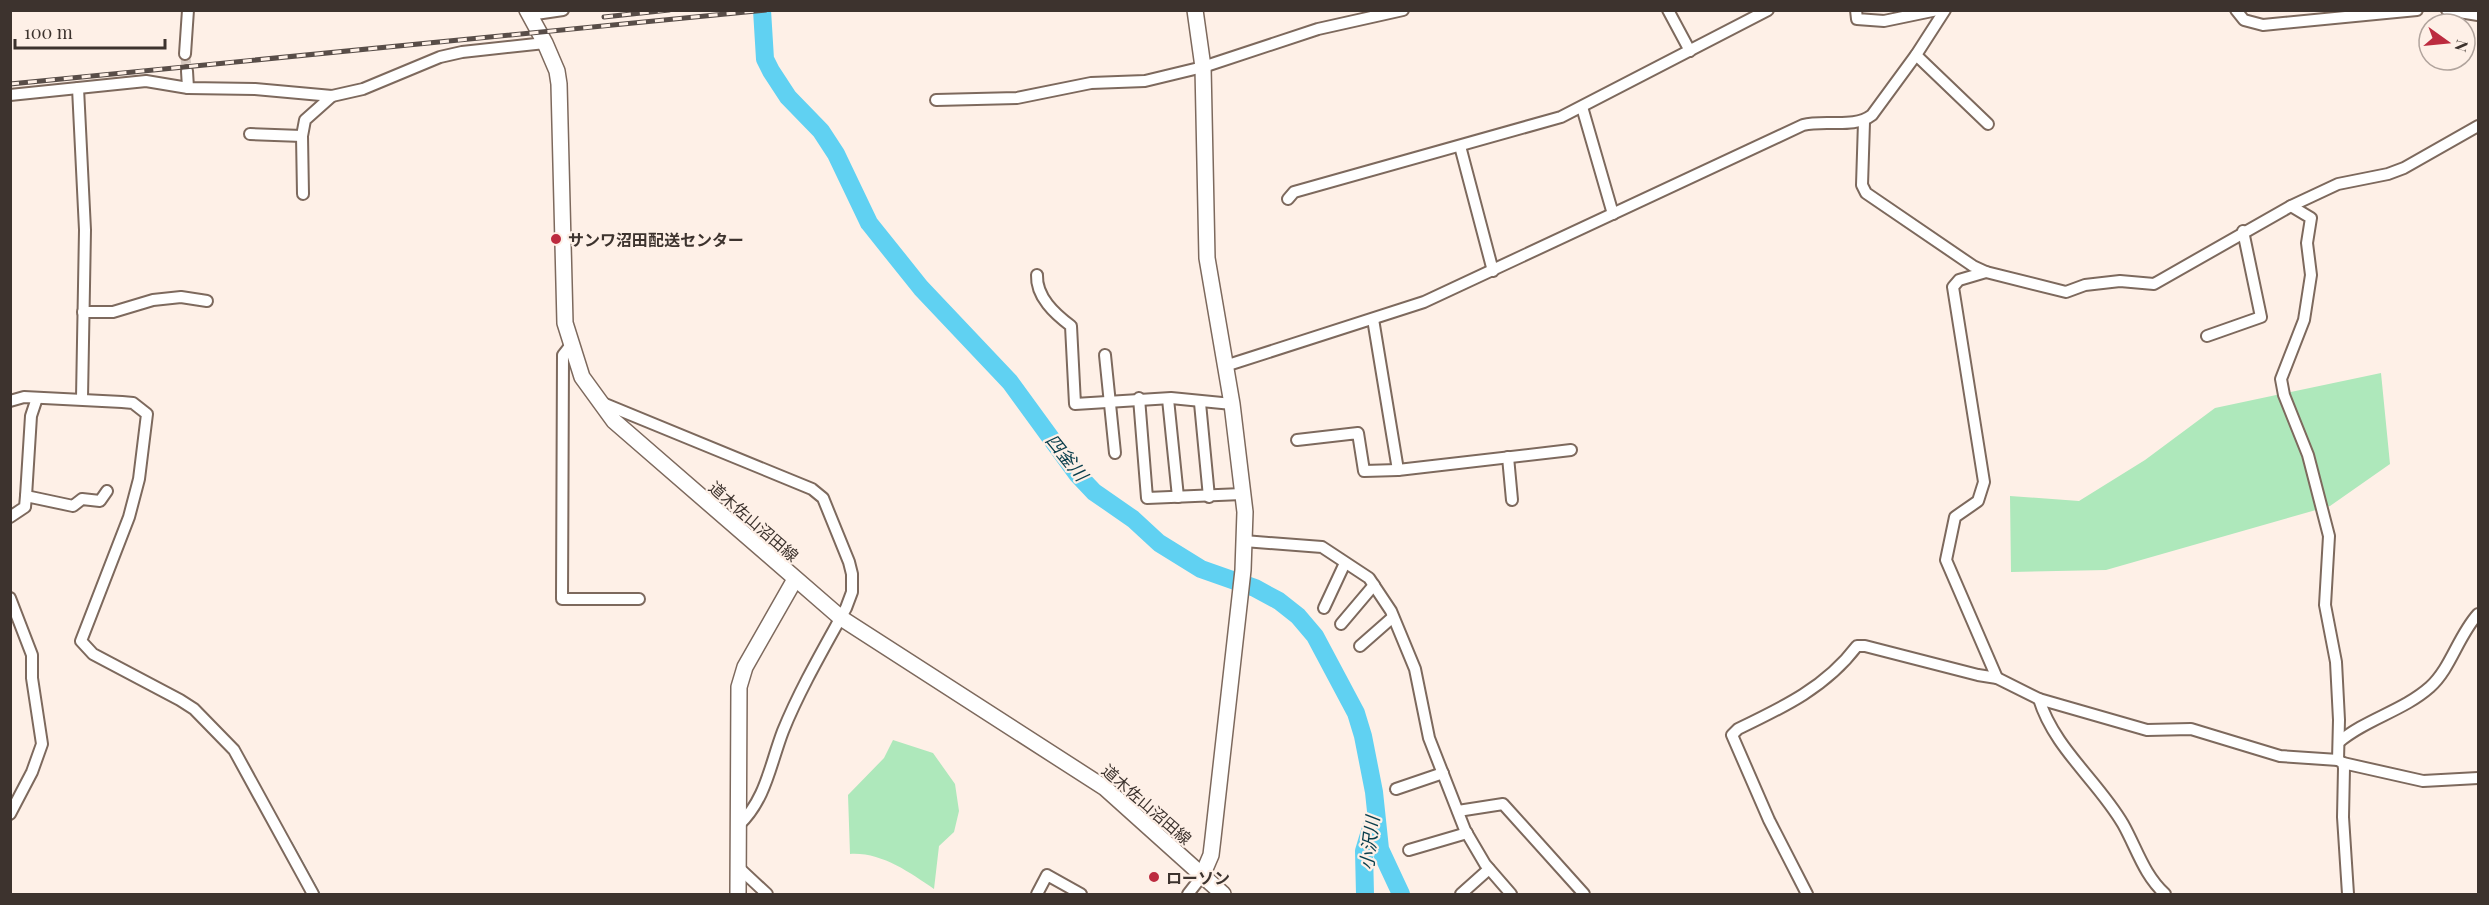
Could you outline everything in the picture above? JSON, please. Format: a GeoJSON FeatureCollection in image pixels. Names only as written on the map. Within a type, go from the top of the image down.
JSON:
{"type":"FeatureCollection","features":[{"type":"Feature","properties":{"kind":"street"},"geometry":{"type":"LineString","coordinates":[[185,54],[188,10]]}},
{"type":"Feature","properties":{"kind":"street"},"geometry":{"type":"LineString","coordinates":[[528,13],[563,10]]}},
{"type":"Feature","properties":{"kind":"street"},"geometry":{"type":"LineString","coordinates":[[1188,894],[1202,876],[1211,855],[1243,570],[1245,512],[1232,404],[1207,258],[1203,67],[1195,10]]}},
{"type":"Feature","properties":{"kind":"street"},"geometry":{"type":"LineString","coordinates":[[936,100],[1017,98],[1091,83],[1144,81],[1203,67],[1318,29],[1403,10]]}},
{"type":"Feature","properties":{"kind":"street"},"geometry":{"type":"LineString","coordinates":[[1668,10],[1690,51]]}},
{"type":"Feature","properties":{"kind":"street"},"geometry":{"type":"LineString","coordinates":[[1288,199],[1294,192],[1544,123],[1582,107],[1768,10]]}},
{"type":"Feature","properties":{"kind":"street"},"geometry":{"type":"LineString","coordinates":[[1856,10],[1857,19],[1884,21],[1937,10]]}},
{"type":"Feature","properties":{"kind":"street"},"geometry":{"type":"LineString","coordinates":[[1226,366],[1424,302],[1803,125],[1816,122],[1864,122],[1872,115],[1917,55],[1945,10]]}},
{"type":"Feature","properties":{"kind":"street"},"geometry":{"type":"LineString","coordinates":[[2236,10],[2244,20],[2263,25],[2417,10]]}},
{"type":"Feature","properties":{"kind":"street"},"geometry":{"type":"LineString","coordinates":[[2446,10],[2478,15]]}},
{"type":"Feature","properties":{"kind":"street","name":"道木佐山沼田線"},"geometry":{"type":"LineString","coordinates":[[528,13],[546,44],[557,71],[565,323],[570,346],[582,377],[597,400],[614,421],[841,618],[1106,788],[1223,894]]}},
{"type":"Feature","properties":{"kind":"street"},"geometry":{"type":"LineString","coordinates":[[10,95],[146,81],[189,88],[255,89],[332,96],[363,89],[440,57],[462,52],[546,44]]}},
{"type":"Feature","properties":{"kind":"street"},"geometry":{"type":"LineString","coordinates":[[1917,55],[1988,124]]}},
{"type":"Feature","properties":{"kind":"street"},"geometry":{"type":"LineString","coordinates":[[187,71],[189,88]]}},
{"type":"Feature","properties":{"kind":"street"},"geometry":{"type":"LineString","coordinates":[[78,88],[85,230],[82,398]]}},
{"type":"Feature","properties":{"kind":"street"},"geometry":{"type":"LineString","coordinates":[[303,194],[302,136],[305,120],[310,113],[332,96]]}},
{"type":"Feature","properties":{"kind":"street"},"geometry":{"type":"LineString","coordinates":[[1582,107],[1613,214]]}},
{"type":"Feature","properties":{"kind":"street"},"geometry":{"type":"LineString","coordinates":[[1864,122],[1862,185],[1866,193],[1891,208],[1957,257],[1986,272],[2066,292],[2085,285],[2120,281],[2154,284],[2243,231],[2291,206],[2338,184],[2388,174],[2478,126]]}},
{"type":"Feature","properties":{"kind":"street"},"geometry":{"type":"LineString","coordinates":[[250,134],[302,136]]}},
{"type":"Feature","properties":{"kind":"street"},"geometry":{"type":"LineString","coordinates":[[1460,146],[1493,271]]}},
{"type":"Feature","properties":{"kind":"street"},"geometry":{"type":"LineString","coordinates":[[2291,206],[2311,218],[2307,243],[2311,275],[2304,320],[2281,379],[2283,395],[2311,465],[2329,536],[2325,604],[2336,662],[2344,866],[2348,894]]}},
{"type":"Feature","properties":{"kind":"street"},"geometry":{"type":"LineString","coordinates":[[2207,336],[2261,317],[2243,231]]}},
{"type":"Feature","properties":{"kind":"street"},"geometry":{"type":"LineString","coordinates":[[1986,272],[1959,280],[1953,287],[1984,478],[1978,501],[1955,517],[1945,555],[1950,573],[1997,678]]}},
{"type":"Feature","properties":{"kind":"street"},"geometry":{"type":"LineString","coordinates":[[1037,275],[1036,284],[1053,313],[1071,326],[1075,404],[1168,399],[1232,404]]}},
{"type":"Feature","properties":{"kind":"street"},"geometry":{"type":"LineString","coordinates":[[83,312],[113,312],[153,300],[181,297],[207,301]]}},
{"type":"Feature","properties":{"kind":"street"},"geometry":{"type":"LineString","coordinates":[[1373,319],[1398,470]]}},
{"type":"Feature","properties":{"kind":"street"},"geometry":{"type":"LineString","coordinates":[[570,346],[563,355],[562,599],[639,599]]}},
{"type":"Feature","properties":{"kind":"street"},"geometry":{"type":"LineString","coordinates":[[1105,355],[1115,453]]}},
{"type":"Feature","properties":{"kind":"street"},"geometry":{"type":"LineString","coordinates":[[10,517],[25,507],[31,416],[37,398]]}},
{"type":"Feature","properties":{"kind":"street"},"geometry":{"type":"LineString","coordinates":[[10,401],[37,398],[82,398],[133,404],[147,414],[148,426],[129,517],[81,641],[93,654],[194,710],[234,750],[313,894]]}},
{"type":"Feature","properties":{"kind":"street"},"geometry":{"type":"LineString","coordinates":[[1139,399],[1148,498],[1242,494]]}},
{"type":"Feature","properties":{"kind":"street"},"geometry":{"type":"LineString","coordinates":[[1168,399],[1178,497]]}},
{"type":"Feature","properties":{"kind":"street"},"geometry":{"type":"LineString","coordinates":[[597,400],[812,489],[823,498],[852,574],[852,592],[784,730],[761,797],[753,811],[739,825]]}},
{"type":"Feature","properties":{"kind":"street"},"geometry":{"type":"LineString","coordinates":[[1200,403],[1209,496]]}},
{"type":"Feature","properties":{"kind":"street"},"geometry":{"type":"LineString","coordinates":[[1297,440],[1358,433],[1364,471],[1398,470],[1571,450]]}},
{"type":"Feature","properties":{"kind":"street"},"geometry":{"type":"LineString","coordinates":[[1508,457],[1512,500]]}},
{"type":"Feature","properties":{"kind":"street"},"geometry":{"type":"LineString","coordinates":[[26,496],[72,506],[82,499],[100,501],[107,491]]}},
{"type":"Feature","properties":{"kind":"street"},"geometry":{"type":"LineString","coordinates":[[1244,541],[1322,547],[1369,578],[1393,618],[1415,669],[1429,738],[1467,833],[1489,869],[1511,894]]}},
{"type":"Feature","properties":{"kind":"street"},"geometry":{"type":"LineString","coordinates":[[1324,608],[1346,562]]}},
{"type":"Feature","properties":{"kind":"street"},"geometry":{"type":"LineString","coordinates":[[738,894],[739,687],[745,667],[795,580]]}},
{"type":"Feature","properties":{"kind":"street"},"geometry":{"type":"LineString","coordinates":[[1341,624],[1374,585]]}},
{"type":"Feature","properties":{"kind":"street"},"geometry":{"type":"LineString","coordinates":[[10,598],[32,655],[32,678],[42,744],[32,772],[10,814]]}},
{"type":"Feature","properties":{"kind":"street"},"geometry":{"type":"LineString","coordinates":[[2339,742],[2352,731],[2416,698],[2432,686],[2478,614]]}},
{"type":"Feature","properties":{"kind":"street"},"geometry":{"type":"LineString","coordinates":[[1360,646],[1393,618]]}},
{"type":"Feature","properties":{"kind":"street"},"geometry":{"type":"LineString","coordinates":[[1808,894],[1769,820],[1732,735],[1808,694],[1843,664],[1857,646],[1997,678],[2039,699],[2147,730],[2192,729],[2280,756],[2340,761],[2422,781],[2478,777]]}},
{"type":"Feature","properties":{"kind":"street"},"geometry":{"type":"LineString","coordinates":[[2039,699],[2050,727],[2123,823],[2152,882],[2165,894]]}},
{"type":"Feature","properties":{"kind":"street"},"geometry":{"type":"LineString","coordinates":[[1396,789],[1443,773]]}},
{"type":"Feature","properties":{"kind":"street"},"geometry":{"type":"LineString","coordinates":[[1458,811],[1503,804],[1584,894]]}},
{"type":"Feature","properties":{"kind":"street"},"geometry":{"type":"LineString","coordinates":[[1409,850],[1467,833]]}},
{"type":"Feature","properties":{"kind":"street"},"geometry":{"type":"LineString","coordinates":[[738,867],[767,894]]}},
{"type":"Feature","properties":{"kind":"street"},"geometry":{"type":"LineString","coordinates":[[1461,894],[1489,869]]}},
{"type":"Feature","properties":{"kind":"street"},"geometry":{"type":"LineString","coordinates":[[1037,894],[1047,875],[1082,894]]}},
{"type":"Feature","properties":{"kind":"green space"},"geometry":{"type":"Polygon","coordinates":[[[2381,373],[2390,464],[2330,506],[2106,570],[2011,572],[2010,496],[2079,501],[2145,460],[2215,408],[2381,373]]]}},
{"type":"Feature","properties":{"kind":"green space"},"geometry":{"type":"Polygon","coordinates":[[[893,740],[933,753],[955,784],[959,811],[954,832],[939,846],[934,889],[894,864],[873,856],[850,854],[848,795],[884,758],[893,740]]]}},
{"type":"Feature","properties":{"kind":"waterway","name":"四釜川"},"geometry":{"type":"LineString","coordinates":[[762,10],[765,59],[771,71],[788,97],[821,131],[836,154],[869,223],[921,288],[1010,382],[1077,474],[1094,492],[1133,519],[1159,543],[1201,569],[1255,588],[1279,601],[1298,616],[1315,636],[1356,713],[1374,792],[1380,849],[1401,894]]}},
{"type":"Feature","properties":{"kind":"waterway","name":"小沢川"},"geometry":{"type":"LineString","coordinates":[[1365,894],[1364,851],[1373,821]]}},
{"type":"Feature","properties":{"kind":"waterway"},"geometry":{"type":"LineString","coordinates":[[291,843],[319,894]]}},
{"type":"Feature","properties":{"kind":"tunnel"},"geometry":{"type":"LineString","coordinates":[[185,54],[187,71]]}},
{"type":"Feature","properties":{"kind":"railway"},"geometry":{"type":"LineString","coordinates":[[604,17],[669,10]]}},
{"type":"Feature","properties":{"kind":"railway"},"geometry":{"type":"LineString","coordinates":[[10,84],[766,10]]}},
{"type":"Feature","properties":{"kind":"place","name":"サンワ沼田配送センター"},"geometry":{"type":"Point","coordinates":[556,239]}},
{"type":"Feature","properties":{"kind":"place","name":"ローソン"},"geometry":{"type":"Point","coordinates":[1154,877]}}]}
